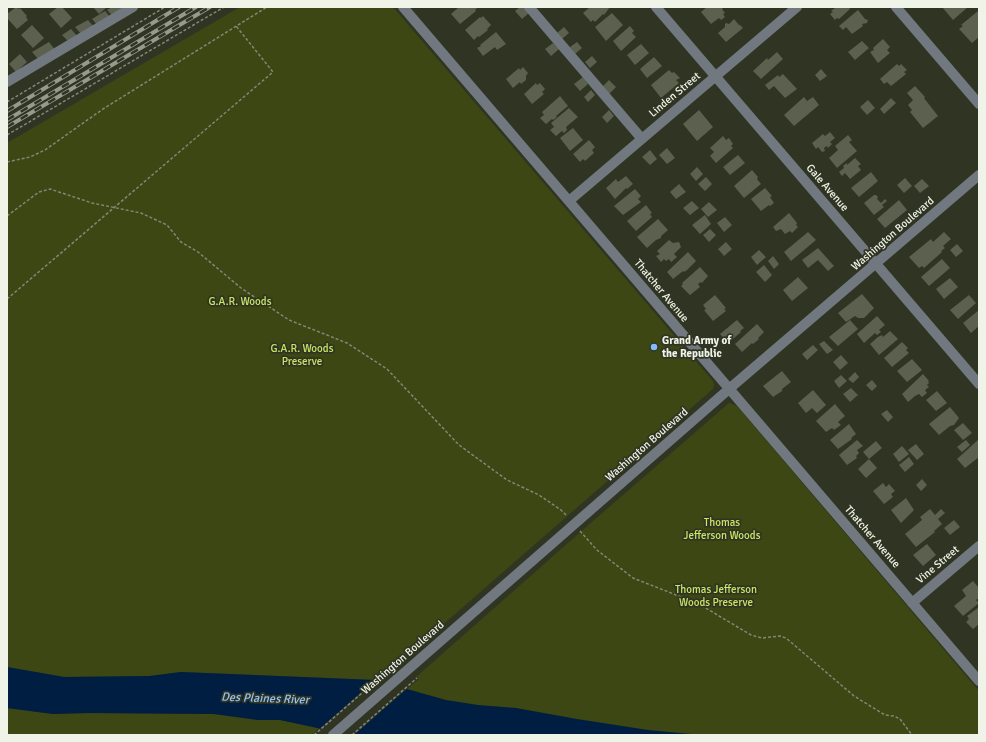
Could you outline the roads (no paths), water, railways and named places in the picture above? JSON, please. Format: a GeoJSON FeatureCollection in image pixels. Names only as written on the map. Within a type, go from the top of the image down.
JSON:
{"type":"FeatureCollection","features":[{"type":"Feature","properties":{"kind":"street"},"geometry":{"type":"LineString","coordinates":[[7,82],[133,7]]}},
{"type":"Feature","properties":{"kind":"street","name":"Thatcher Avenue"},"geometry":{"type":"LineString","coordinates":[[403,7],[979,681]]}},
{"type":"Feature","properties":{"kind":"street"},"geometry":{"type":"LineString","coordinates":[[529,7],[642,139]]}},
{"type":"Feature","properties":{"kind":"street","name":"Gale Avenue"},"geometry":{"type":"LineString","coordinates":[[656,7],[979,384]]}},
{"type":"Feature","properties":{"kind":"street","name":"Linden Street"},"geometry":{"type":"LineString","coordinates":[[569,201],[797,7]]}},
{"type":"Feature","properties":{"kind":"street"},"geometry":{"type":"LineString","coordinates":[[896,7],[979,104]]}},
{"type":"Feature","properties":{"kind":"street","name":"Washington Boulevard"},"geometry":{"type":"LineString","coordinates":[[334,734],[729,389],[979,176]]}},
{"type":"Feature","properties":{"kind":"street","name":"Vine Street"},"geometry":{"type":"LineString","coordinates":[[912,603],[979,546]]}},
{"type":"Feature","properties":{"kind":"water","name":"Des Plaines River"},"geometry":{"type":"Polygon","coordinates":[[[7,667],[64,677],[150,676],[181,672],[375,680],[446,700],[478,705],[516,708],[648,730],[691,734],[847,735],[350,735],[280,720],[258,720],[214,714],[53,714],[7,708],[7,667]]]}},
{"type":"Feature","properties":{"kind":"railway"},"geometry":{"type":"LineString","coordinates":[[7,111],[179,7]]}},
{"type":"Feature","properties":{"kind":"railway"},"geometry":{"type":"LineString","coordinates":[[7,120],[196,7]]}},
{"type":"Feature","properties":{"kind":"railway"},"geometry":{"type":"LineString","coordinates":[[7,127],[210,7]]}},
{"type":"Feature","properties":{"kind":"place","name":"Grand Army of the Republic"},"geometry":{"type":"Point","coordinates":[654,347]}},
{"type":"Feature","properties":{"kind":"park label","name":"G.A.R. Woods"},"geometry":{"type":"Point","coordinates":[240,302]}},
{"type":"Feature","properties":{"kind":"park label","name":"G.A.R. Woods Preserve"},"geometry":{"type":"Point","coordinates":[302,355]}},
{"type":"Feature","properties":{"kind":"park label","name":"Thomas Jefferson Woods"},"geometry":{"type":"Point","coordinates":[722,529]}},
{"type":"Feature","properties":{"kind":"park label","name":"Thomas Jefferson Woods Preserve"},"geometry":{"type":"Point","coordinates":[716,596]}}]}
